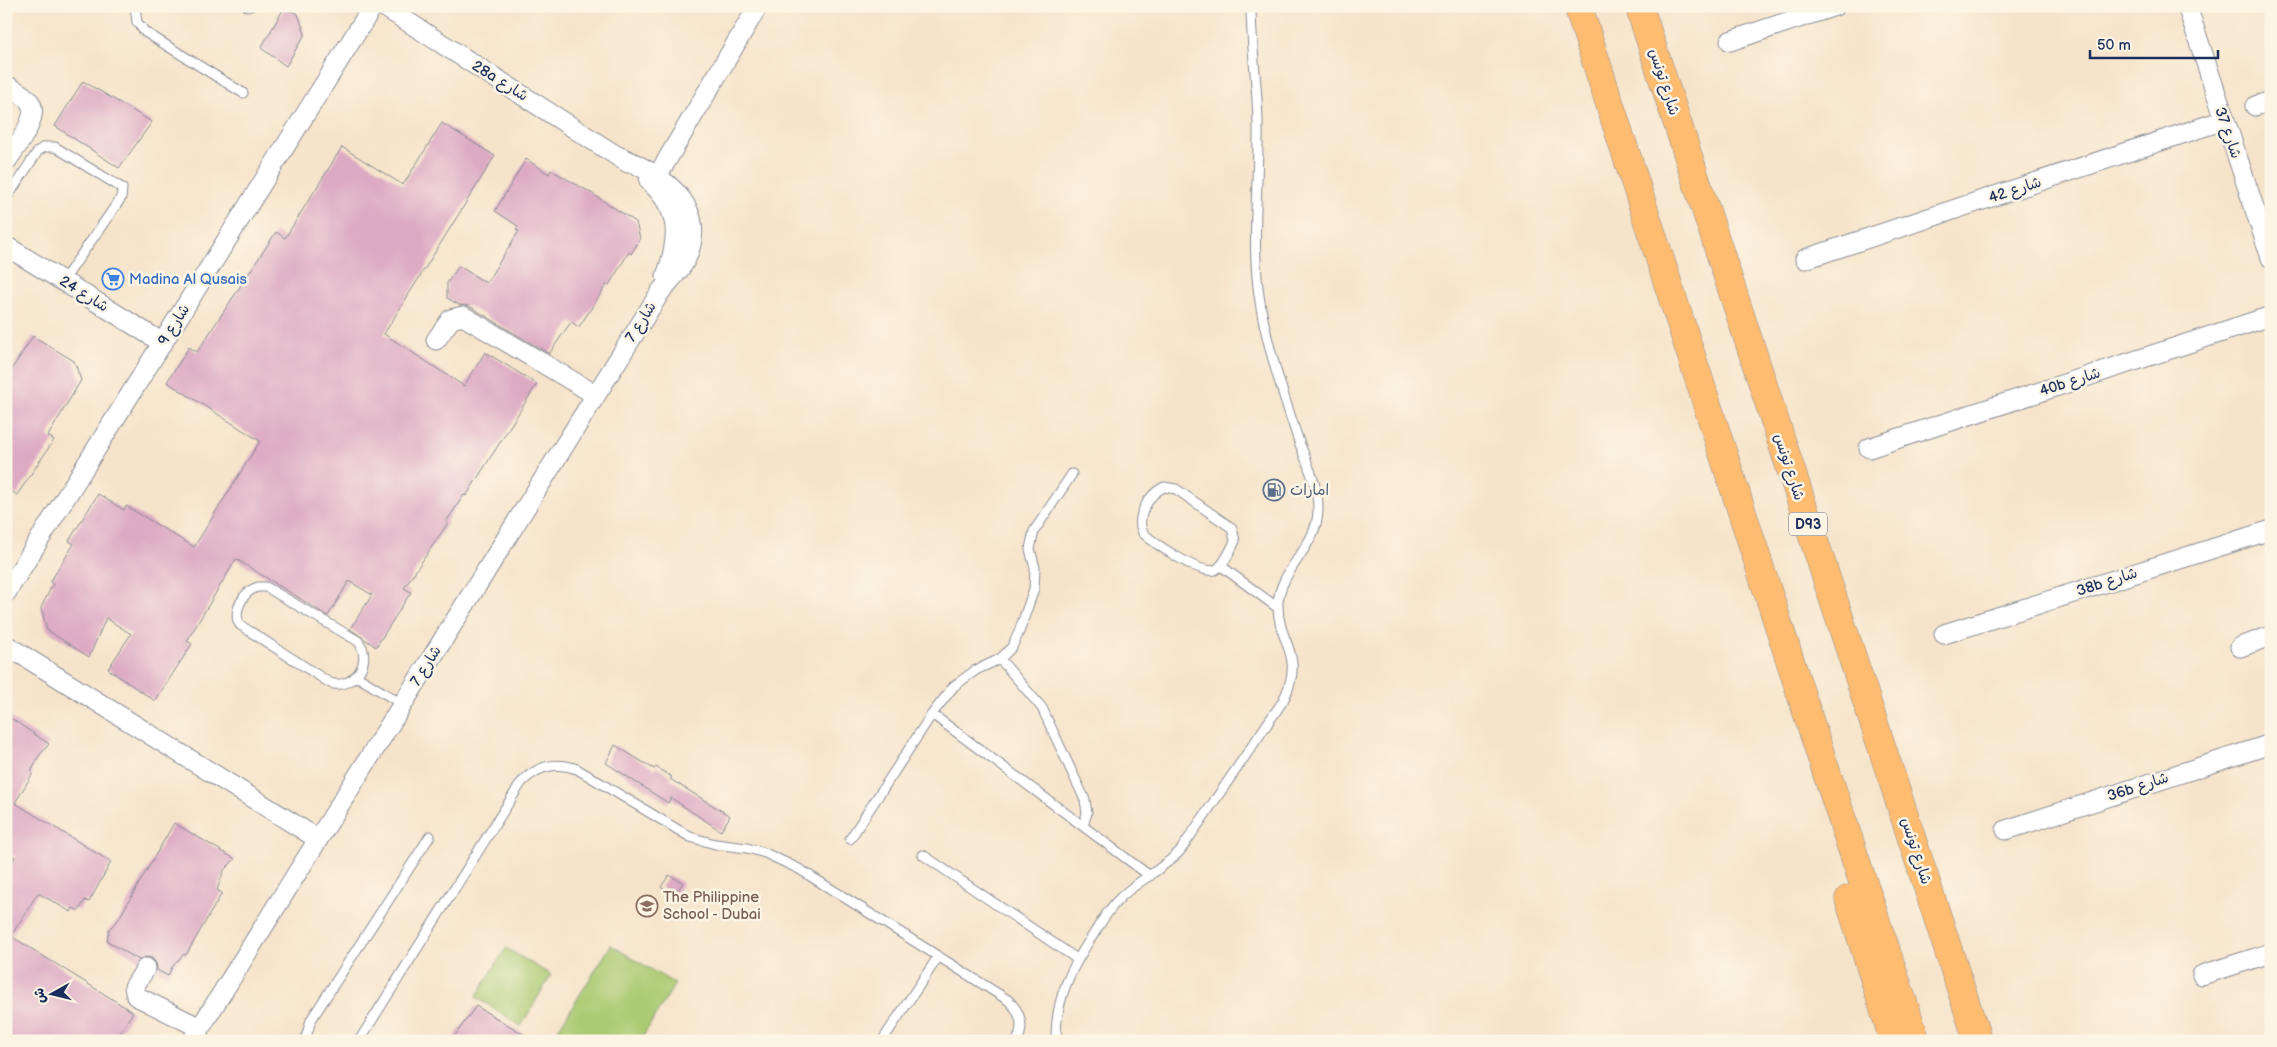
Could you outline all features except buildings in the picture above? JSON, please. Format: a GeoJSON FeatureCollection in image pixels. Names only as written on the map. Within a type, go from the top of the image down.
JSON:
{"type":"FeatureCollection","features":[{"type":"Feature","properties":{"kind":"main road"},"geometry":{"type":"LineString","coordinates":[[1578,6],[1820,753],[1916,1041]]}},
{"type":"Feature","properties":{"kind":"main road","name":"شارع تونس"},"geometry":{"type":"LineString","coordinates":[[1639,6],[1978,1041]]}},
{"type":"Feature","properties":{"kind":"main road"},"geometry":{"type":"LineString","coordinates":[[1820,753],[1827,818],[1834,850],[1894,1041]]}},
{"type":"Feature","properties":{"kind":"street","name":"شارع 9"},"geometry":{"type":"LineString","coordinates":[[6,593],[373,6]]}},
{"type":"Feature","properties":{"kind":"street","name":"28a شارع"},"geometry":{"type":"LineString","coordinates":[[383,6],[618,156],[658,176],[677,192],[683,201],[692,231],[691,241],[684,262],[661,291]]}},
{"type":"Feature","properties":{"kind":"street"},"geometry":{"type":"LineString","coordinates":[[658,176],[758,6]]}},
{"type":"Feature","properties":{"kind":"street"},"geometry":{"type":"LineString","coordinates":[[1730,41],[1835,6]]}},
{"type":"Feature","properties":{"kind":"street","name":"شارع 37"},"geometry":{"type":"LineString","coordinates":[[2187,6],[2271,258]]}},
{"type":"Feature","properties":{"kind":"street"},"geometry":{"type":"LineString","coordinates":[[6,85],[28,100],[33,110],[31,122],[6,162]]}},
{"type":"Feature","properties":{"kind":"street","name":"شارع 42"},"geometry":{"type":"LineString","coordinates":[[1805,259],[2224,120]]}},
{"type":"Feature","properties":{"kind":"street","name":"28a شارع"},"geometry":{"type":"LineString","coordinates":[[618,156],[650,182],[672,210],[676,242],[674,254],[661,291]]}},
{"type":"Feature","properties":{"kind":"street","name":"شارع 24"},"geometry":{"type":"LineString","coordinates":[[6,246],[163,343]]}},
{"type":"Feature","properties":{"kind":"street","name":"شارع 7"},"geometry":{"type":"LineString","coordinates":[[196,1034],[661,291]]}},
{"type":"Feature","properties":{"kind":"street"},"geometry":{"type":"LineString","coordinates":[[436,340],[451,319],[463,316],[596,395]]}},
{"type":"Feature","properties":{"kind":"street","name":"40b شارع"},"geometry":{"type":"LineString","coordinates":[[1869,448],[2271,316]]}},
{"type":"Feature","properties":{"kind":"street","name":"38b شارع"},"geometry":{"type":"LineString","coordinates":[[1944,634],[2271,530]]}},
{"type":"Feature","properties":{"kind":"street"},"geometry":{"type":"LineString","coordinates":[[2240,646],[2271,636]]}},
{"type":"Feature","properties":{"kind":"street"},"geometry":{"type":"LineString","coordinates":[[6,645],[318,839]]}},
{"type":"Feature","properties":{"kind":"street","name":"36b شارع"},"geometry":{"type":"LineString","coordinates":[[2006,830],[2271,744]]}},
{"type":"Feature","properties":{"kind":"street"},"geometry":{"type":"LineString","coordinates":[[2202,975],[2271,953]]}},
{"type":"Feature","properties":{"kind":"street"},"geometry":{"type":"LineString","coordinates":[[146,968],[134,987],[136,996],[196,1034]]}},
{"type":"Feature","properties":{"kind":"lane"},"geometry":{"type":"LineString","coordinates":[[135,6],[137,22],[145,32],[244,93]]}},
{"type":"Feature","properties":{"kind":"lane"},"geometry":{"type":"LineString","coordinates":[[1056,1041],[1057,1015],[1061,995],[1077,959],[1109,910],[1135,885],[1161,869],[1180,851],[1283,701],[1292,676],[1291,650],[1281,626],[1278,608],[1281,589],[1313,535],[1318,510],[1314,485],[1277,376],[1261,306],[1255,235],[1258,126],[1251,6]]}},
{"type":"Feature","properties":{"kind":"lane"},"geometry":{"type":"LineString","coordinates":[[6,199],[38,151],[50,146],[55,147],[122,188],[121,198],[63,281]]}},
{"type":"Feature","properties":{"kind":"lane"},"geometry":{"type":"LineString","coordinates":[[850,839],[932,714],[961,680],[1007,654],[1016,640],[1034,589],[1034,568],[1030,549],[1034,531],[1072,474]]}},
{"type":"Feature","properties":{"kind":"lane"},"geometry":{"type":"LineString","coordinates":[[1170,487],[1176,489],[1232,528],[1235,541],[1221,566],[1210,571],[1198,568],[1143,533],[1140,527],[1142,514],[1158,490],[1170,487]]}},
{"type":"Feature","properties":{"kind":"lane"},"geometry":{"type":"LineString","coordinates":[[1221,566],[1278,608]]}},
{"type":"Feature","properties":{"kind":"lane"},"geometry":{"type":"LineString","coordinates":[[266,587],[358,641],[363,648],[364,657],[356,676],[351,682],[343,686],[330,683],[243,628],[237,621],[236,610],[249,590],[266,587]]}},
{"type":"Feature","properties":{"kind":"lane"},"geometry":{"type":"LineString","coordinates":[[1000,659],[1037,701],[1046,715],[1085,800],[1087,813],[1083,826]]}},
{"type":"Feature","properties":{"kind":"lane"},"geometry":{"type":"LineString","coordinates":[[356,676],[402,704]]}},
{"type":"Feature","properties":{"kind":"lane"},"geometry":{"type":"LineString","coordinates":[[932,714],[1150,876]]}},
{"type":"Feature","properties":{"kind":"lane"},"geometry":{"type":"LineString","coordinates":[[359,1041],[521,783],[536,770],[557,764],[577,769],[690,837],[715,844],[746,848],[782,861],[1014,1006],[1021,1022],[1017,1041]]}},
{"type":"Feature","properties":{"kind":"lane"},"geometry":{"type":"LineString","coordinates":[[305,1041],[311,1020],[430,836]]}},
{"type":"Feature","properties":{"kind":"lane"},"geometry":{"type":"LineString","coordinates":[[923,855],[1077,959]]}},
{"type":"Feature","properties":{"kind":"lane"},"geometry":{"type":"LineString","coordinates":[[882,1041],[938,957]]}},
{"type":"Feature","properties":{"kind":"green space"},"geometry":{"type":"Polygon","coordinates":[[[611,945],[675,984],[640,1041],[551,1041],[611,945]]]}},
{"type":"Feature","properties":{"kind":"green space"},"geometry":{"type":"Polygon","coordinates":[[[506,948],[551,975],[521,1026],[476,997],[506,948]]]}},
{"type":"Feature","properties":{"kind":"place","name":"Madina Al Qusais"},"geometry":{"type":"Point","coordinates":[113,279]}},
{"type":"Feature","properties":{"kind":"place","name":"امارات"},"geometry":{"type":"Point","coordinates":[1274,490]}},
{"type":"Feature","properties":{"kind":"place","name":"The Philippine School - Dubai"},"geometry":{"type":"Point","coordinates":[647,906]}}]}
